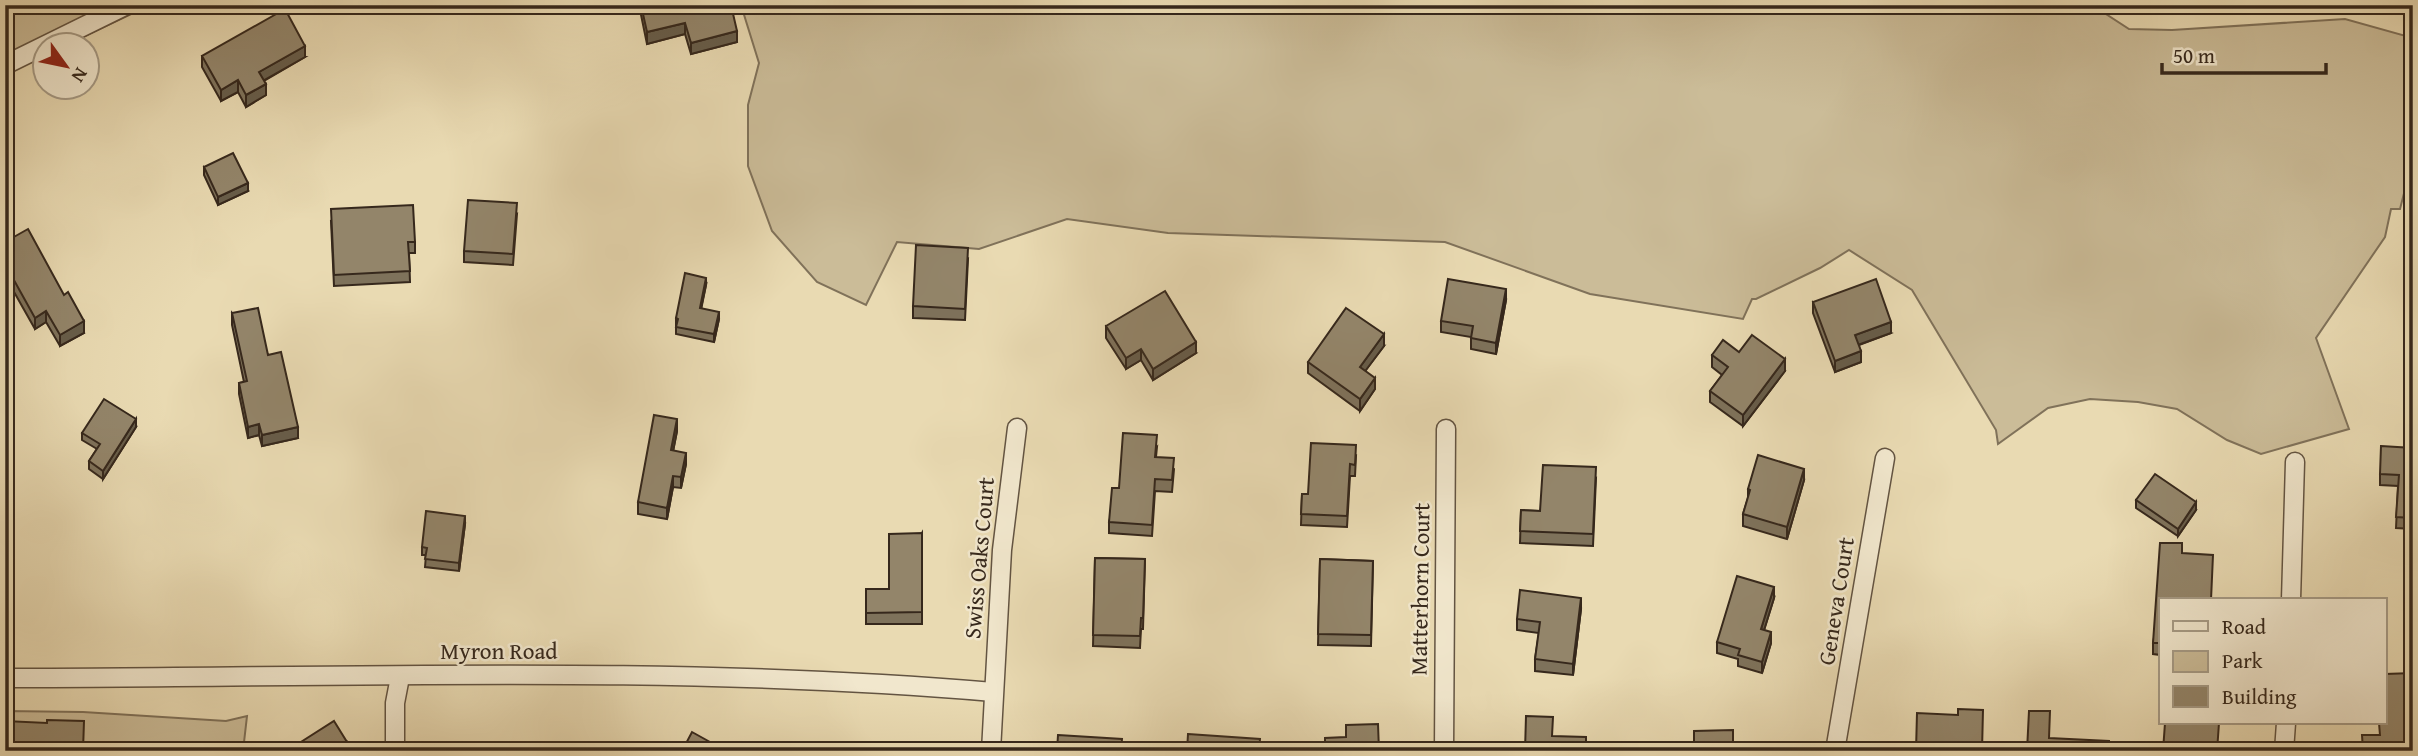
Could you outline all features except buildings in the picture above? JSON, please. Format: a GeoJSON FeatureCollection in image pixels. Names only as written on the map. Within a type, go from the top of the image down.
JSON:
{"type":"FeatureCollection","features":[{"type":"Feature","properties":{"kind":"street"},"geometry":{"type":"LineString","coordinates":[[5,65],[127,5]]}},
{"type":"Feature","properties":{"kind":"street","name":"Swiss Oaks Court"},"geometry":{"type":"LineString","coordinates":[[991,751],[1002,550],[1017,428]]}},
{"type":"Feature","properties":{"kind":"street","name":"Matterhorn Court"},"geometry":{"type":"LineString","coordinates":[[1444,751],[1446,429]]}},
{"type":"Feature","properties":{"kind":"street","name":"Geneva Court"},"geometry":{"type":"LineString","coordinates":[[1836,751],[1885,458]]}},
{"type":"Feature","properties":{"kind":"street"},"geometry":{"type":"LineString","coordinates":[[2291,598],[2295,462]]}},
{"type":"Feature","properties":{"kind":"street","name":"Myron Road"},"geometry":{"type":"LineString","coordinates":[[5,678],[512,675],[687,677],[895,684],[993,692]]}},
{"type":"Feature","properties":{"kind":"street"},"geometry":{"type":"LineString","coordinates":[[395,751],[395,703],[400,677]]}},
{"type":"Feature","properties":{"kind":"street"},"geometry":{"type":"LineString","coordinates":[[2284,751],[2286,724]]}},
{"type":"Feature","properties":{"kind":"green space"},"geometry":{"type":"Polygon","coordinates":[[[5,5],[150,5],[93,32],[32,32],[32,61],[5,74],[5,5]]]}},
{"type":"Feature","properties":{"kind":"green space"},"geometry":{"type":"Polygon","coordinates":[[[741,5],[2092,5],[2129,29],[2172,30],[2345,19],[2406,36],[2413,50],[2413,158],[2400,209],[2391,209],[2385,237],[2316,338],[2349,429],[2261,454],[2227,440],[2177,409],[2138,402],[2090,399],[2048,408],[1998,444],[1996,430],[1912,290],[1849,250],[1820,268],[1752,299],[1743,319],[1590,294],[1445,242],[1168,233],[1067,219],[979,249],[897,242],[866,305],[817,282],[772,231],[748,166],[748,105],[759,63],[741,5]]]}},
{"type":"Feature","properties":{"kind":"green space"},"geometry":{"type":"Polygon","coordinates":[[[5,711],[83,712],[226,721],[247,716],[243,751],[5,751],[5,711]]]}}]}
